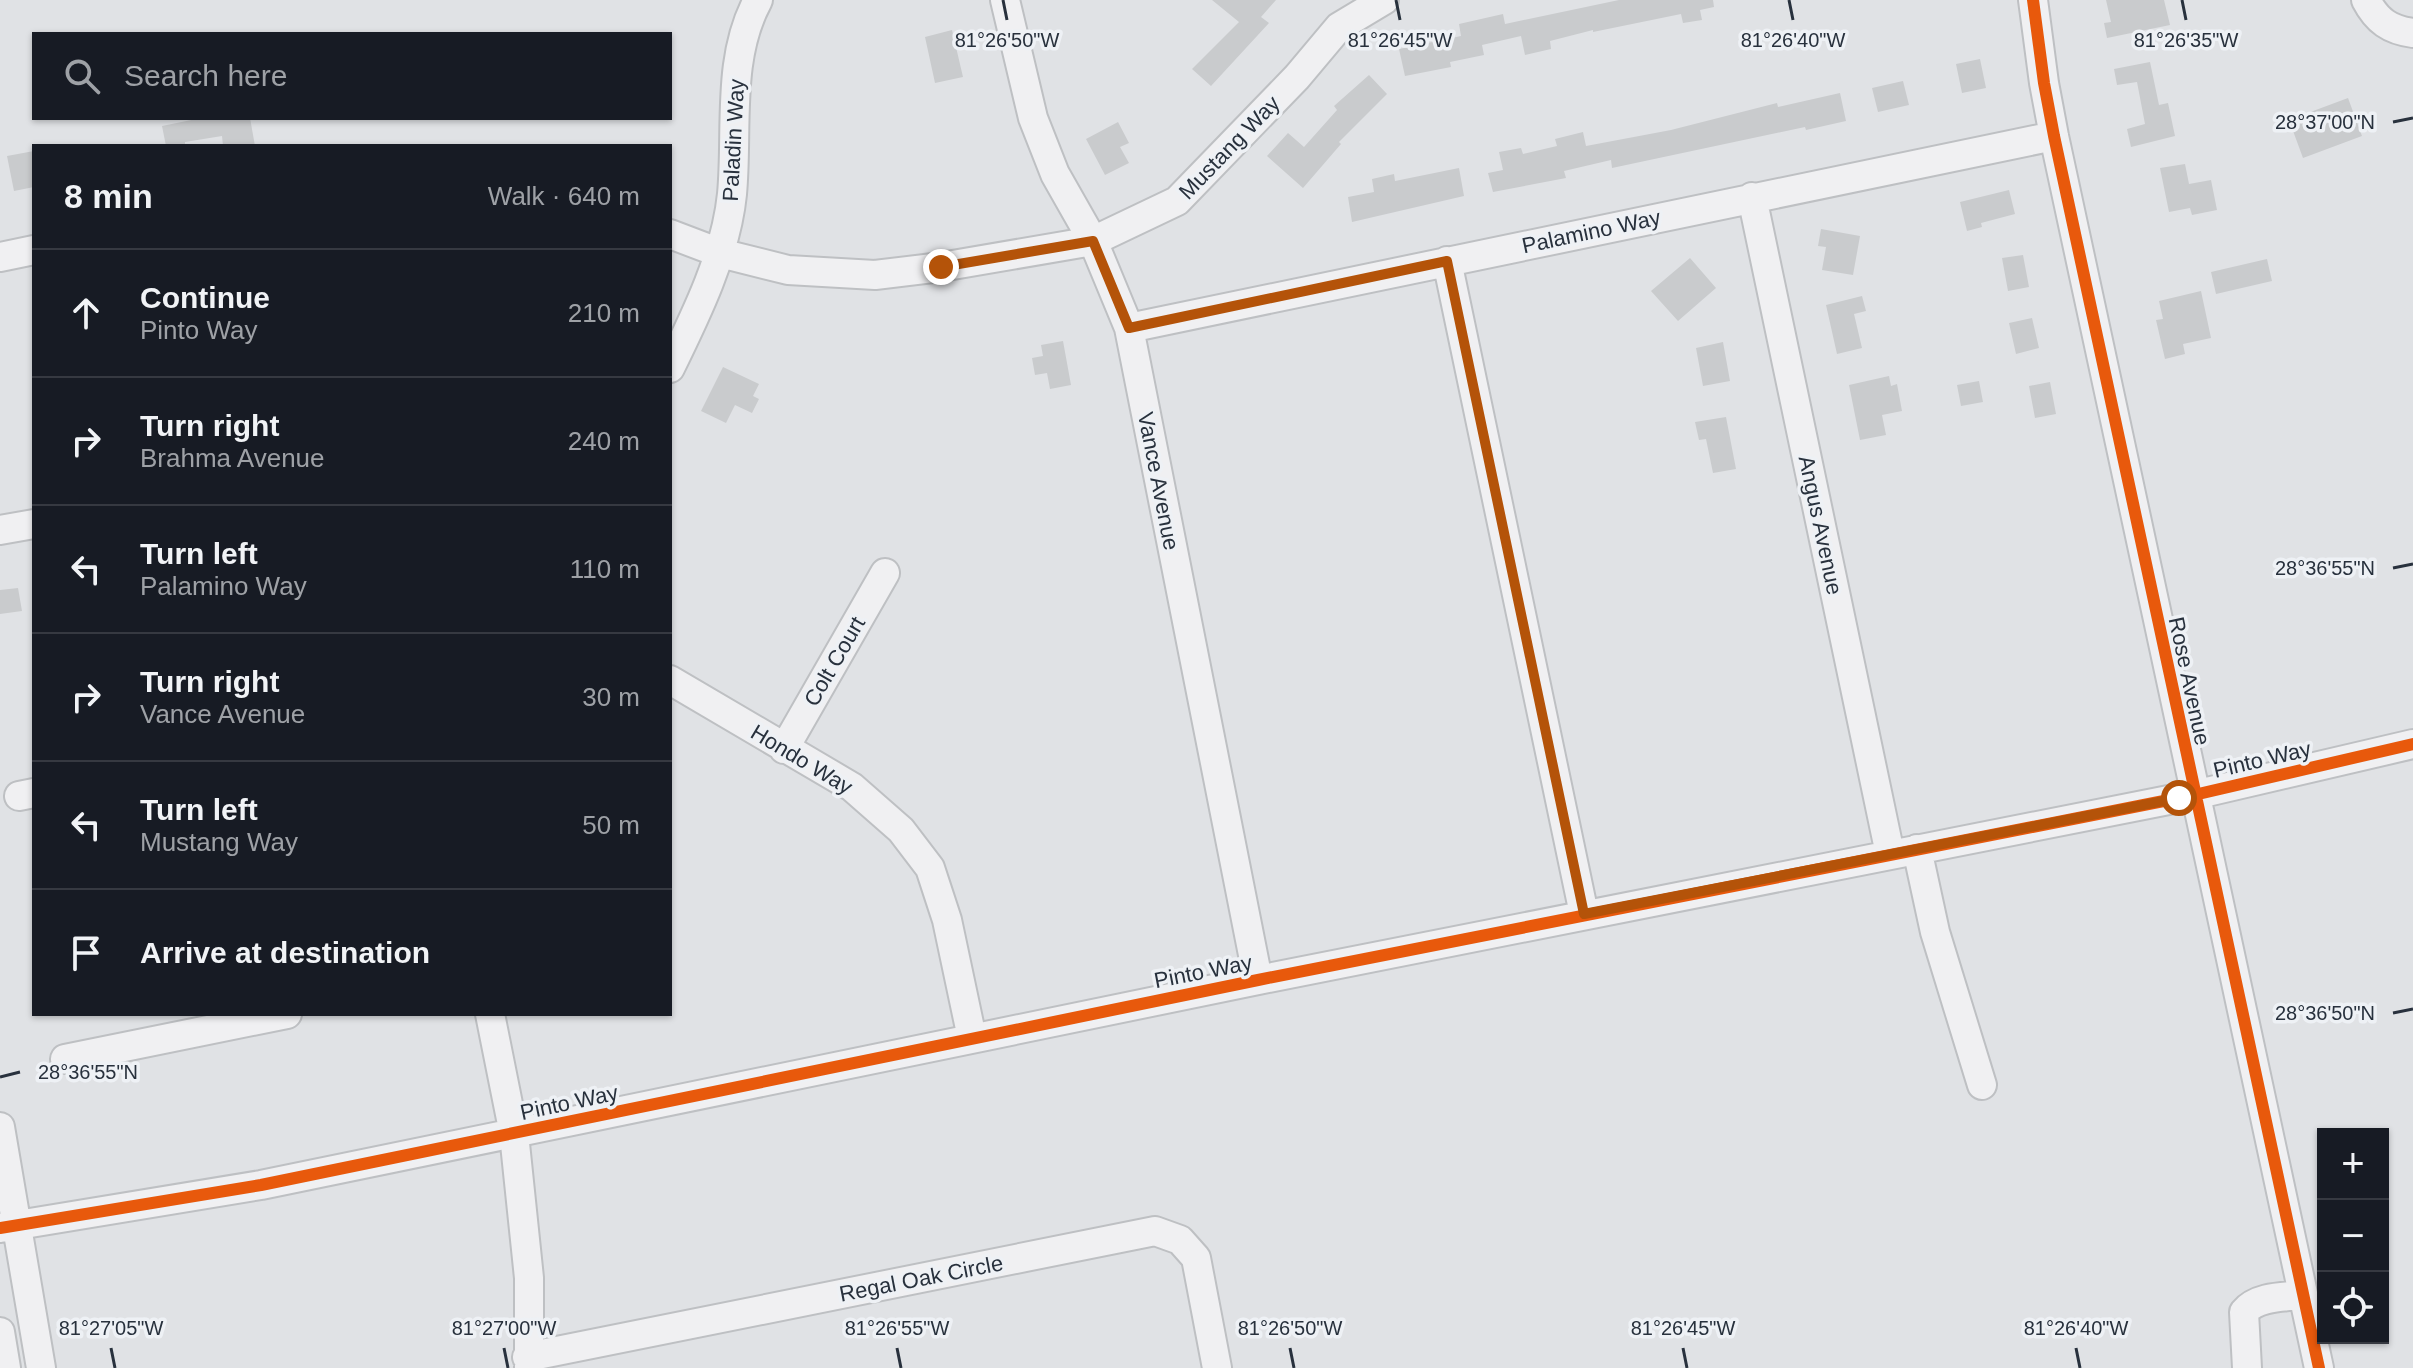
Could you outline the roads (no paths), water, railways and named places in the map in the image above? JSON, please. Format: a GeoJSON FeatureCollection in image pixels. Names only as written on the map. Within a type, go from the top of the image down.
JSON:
{"type":"FeatureCollection","features":[{"type":"Feature","properties":{"kind":"street","name":"Paladin Way"},"geometry":{"type":"LineString","coordinates":[[672,363],[720,253],[732,197],[737,60],[758,0]]}},
{"type":"Feature","properties":{"kind":"street","name":"Vance Avenue"},"geometry":{"type":"LineString","coordinates":[[1005,0],[1033,118],[1055,174],[1093,241],[1129,328],[1258,980]]}},
{"type":"Feature","properties":{"kind":"street","name":"Mustang Way"},"geometry":{"type":"LineString","coordinates":[[672,235],[720,253],[788,270],[875,275],[1093,241],[1177,201],[1297,77],[1339,27],[1384,0]]}},
{"type":"Feature","properties":{"kind":"street","name":"Rose Avenue"},"geometry":{"type":"LineString","coordinates":[[2033,0],[2054,136],[2319,1368]]}},
{"type":"Feature","properties":{"kind":"street"},"geometry":{"type":"LineString","coordinates":[[2366,0],[2375,16],[2395,31],[2413,33]]}},
{"type":"Feature","properties":{"kind":"street","name":"Palamino Way"},"geometry":{"type":"LineString","coordinates":[[1129,328],[2054,136]]}},
{"type":"Feature","properties":{"kind":"street","name":"Angus Avenue"},"geometry":{"type":"LineString","coordinates":[[1752,197],[1904,852],[1935,932],[1982,1085]]}},
{"type":"Feature","properties":{"kind":"street"},"geometry":{"type":"LineString","coordinates":[[0,257],[32,250]]}},
{"type":"Feature","properties":{"kind":"street"},"geometry":{"type":"LineString","coordinates":[[1447,261],[1584,914]]}},
{"type":"Feature","properties":{"kind":"street"},"geometry":{"type":"LineString","coordinates":[[0,530],[32,524]]}},
{"type":"Feature","properties":{"kind":"street","name":"Colt Court"},"geometry":{"type":"LineString","coordinates":[[784,749],[885,573]]}},
{"type":"Feature","properties":{"kind":"street","name":"Hondo Way"},"geometry":{"type":"LineString","coordinates":[[672,681],[852,787],[901,830],[930,868],[947,920],[972,1038]]}},
{"type":"Feature","properties":{"kind":"street","name":"Pinto Way"},"geometry":{"type":"LineString","coordinates":[[8,1227],[261,1185],[1584,914],[2194,795],[2413,744]]}},
{"type":"Feature","properties":{"kind":"street"},"geometry":{"type":"LineString","coordinates":[[65,1059],[277,1016]]}},
{"type":"Feature","properties":{"kind":"street"},"geometry":{"type":"LineString","coordinates":[[490,1016],[514,1134]]}},
{"type":"Feature","properties":{"kind":"street"},"geometry":{"type":"LineString","coordinates":[[0,1127],[8,1227],[41,1368]]}},
{"type":"Feature","properties":{"kind":"street","name":"Regal Oak Circle"},"geometry":{"type":"LineString","coordinates":[[514,1134],[529,1278],[528,1362],[1155,1231],[1180,1240],[1196,1258],[1217,1368]]}},
{"type":"Feature","properties":{"kind":"street"},"geometry":{"type":"LineString","coordinates":[[2247,1368],[2244,1312],[2258,1301],[2303,1295]]}},
{"type":"Feature","properties":{"kind":"street"},"geometry":{"type":"LineString","coordinates":[[0,1332],[6,1368]]}}]}
